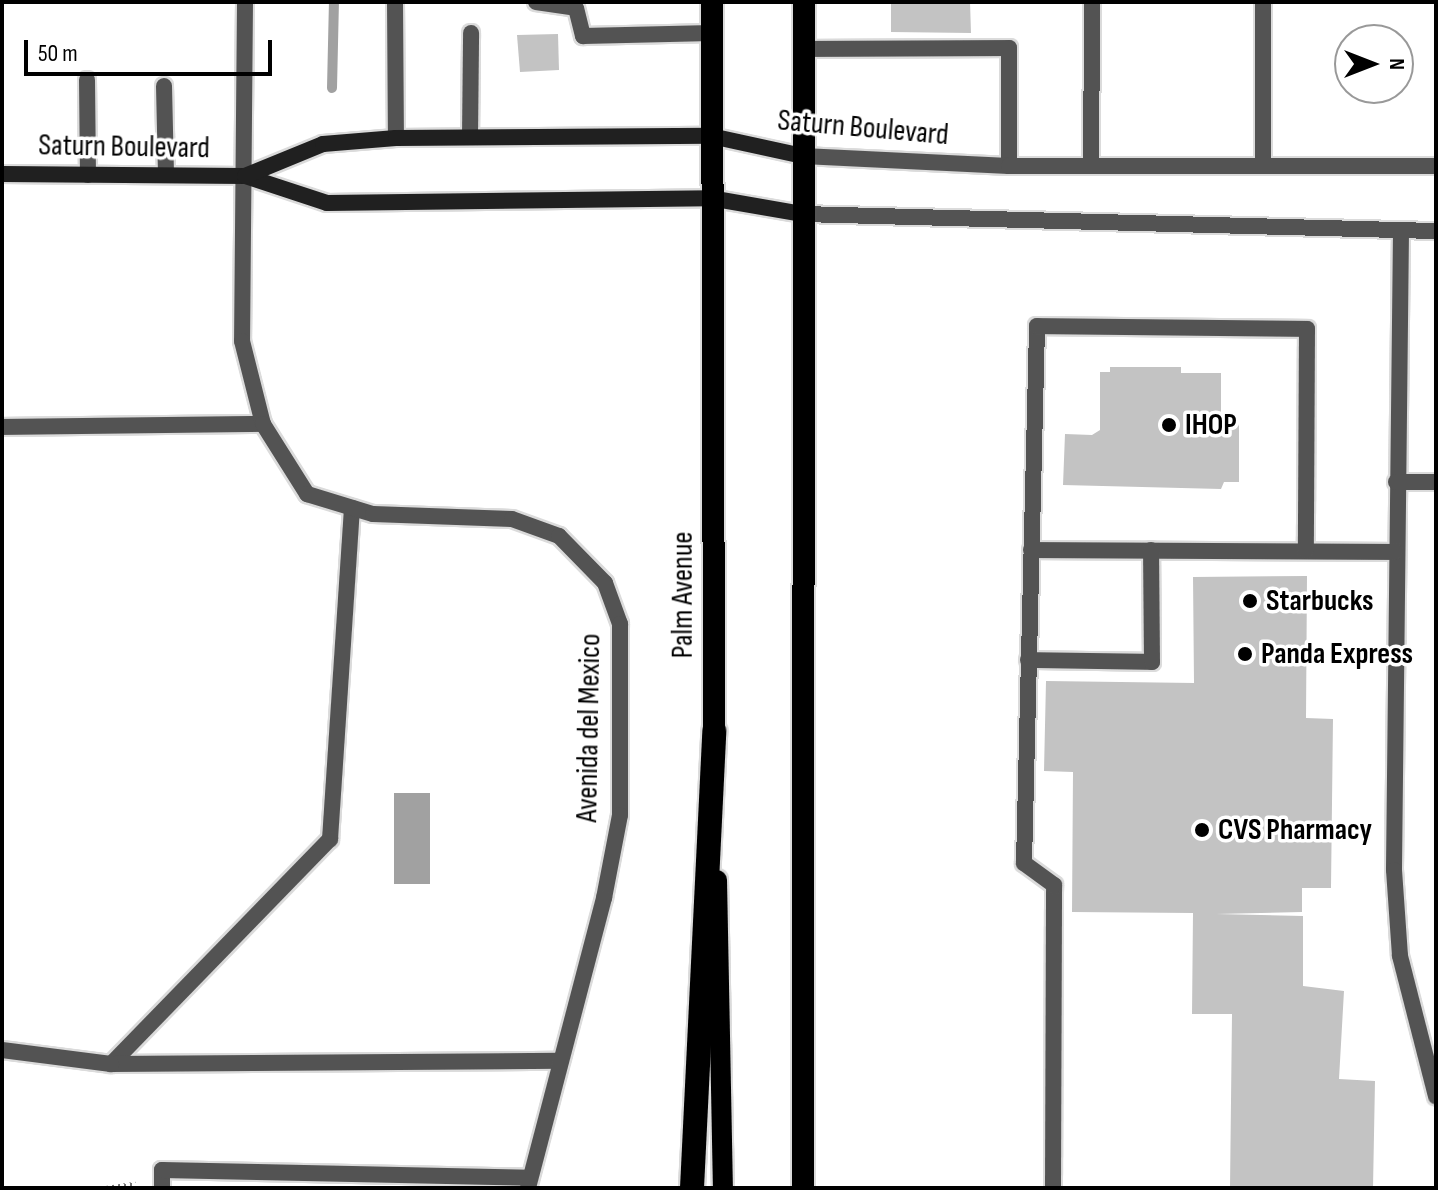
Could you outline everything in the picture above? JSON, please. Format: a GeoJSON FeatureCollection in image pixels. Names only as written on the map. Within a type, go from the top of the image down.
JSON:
{"type":"FeatureCollection","features":[{"type":"Feature","properties":{"kind":"highway","name":"Palm Avenue"},"geometry":{"type":"LineString","coordinates":[[712,2],[710,198],[714,732]]}},
{"type":"Feature","properties":{"kind":"highway"},"geometry":{"type":"LineString","coordinates":[[803,1188],[804,2]]}},
{"type":"Feature","properties":{"kind":"highway"},"geometry":{"type":"LineString","coordinates":[[692,1188],[714,732]]}},
{"type":"Feature","properties":{"kind":"main road","name":"Saturn Boulevard"},"geometry":{"type":"LineString","coordinates":[[245,176],[323,144],[396,138],[711,136],[803,156]]}},
{"type":"Feature","properties":{"kind":"main road","name":"Saturn Boulevard"},"geometry":{"type":"LineString","coordinates":[[2,174],[245,176],[327,203],[710,198],[802,214]]}},
{"type":"Feature","properties":{"kind":"main road","name":"Palm Avenue"},"geometry":{"type":"LineString","coordinates":[[714,732],[723,1188]]}},
{"type":"Feature","properties":{"kind":"street","name":"Avenida del Mexico"},"geometry":{"type":"LineString","coordinates":[[245,2],[242,341],[263,424],[307,494],[373,514],[512,519],[536,525],[577,549],[614,603],[624,658],[620,815],[604,898],[529,1183]]}},
{"type":"Feature","properties":{"kind":"street"},"geometry":{"type":"LineString","coordinates":[[395,2],[396,138]]}},
{"type":"Feature","properties":{"kind":"street"},"geometry":{"type":"LineString","coordinates":[[536,2],[576,8],[583,36],[712,33]]}},
{"type":"Feature","properties":{"kind":"street"},"geometry":{"type":"LineString","coordinates":[[1091,165],[1092,2]]}},
{"type":"Feature","properties":{"kind":"street"},"geometry":{"type":"LineString","coordinates":[[1263,2],[1263,165]]}},
{"type":"Feature","properties":{"kind":"street"},"geometry":{"type":"LineString","coordinates":[[470,137],[471,33]]}},
{"type":"Feature","properties":{"kind":"street"},"geometry":{"type":"LineString","coordinates":[[804,49],[1009,48],[1009,166]]}},
{"type":"Feature","properties":{"kind":"street"},"geometry":{"type":"LineString","coordinates":[[87,80],[88,175]]}},
{"type":"Feature","properties":{"kind":"street"},"geometry":{"type":"LineString","coordinates":[[164,86],[166,175]]}},
{"type":"Feature","properties":{"kind":"street","name":"Saturn Boulevard"},"geometry":{"type":"LineString","coordinates":[[803,156],[1009,166],[1436,166]]}},
{"type":"Feature","properties":{"kind":"street","name":"Saturn Boulevard"},"geometry":{"type":"LineString","coordinates":[[802,214],[1436,231]]}},
{"type":"Feature","properties":{"kind":"street"},"geometry":{"type":"LineString","coordinates":[[1401,231],[1395,552],[1395,889],[1400,956],[1436,1096]]}},
{"type":"Feature","properties":{"kind":"street"},"geometry":{"type":"LineString","coordinates":[[1053,1188],[1054,885],[1024,863],[1037,326],[1307,329],[1306,551]]}},
{"type":"Feature","properties":{"kind":"street"},"geometry":{"type":"LineString","coordinates":[[2,427],[263,424]]}},
{"type":"Feature","properties":{"kind":"street"},"geometry":{"type":"LineString","coordinates":[[1396,482],[1436,482]]}},
{"type":"Feature","properties":{"kind":"street"},"geometry":{"type":"LineString","coordinates":[[111,1064],[330,839],[352,508]]}},
{"type":"Feature","properties":{"kind":"street"},"geometry":{"type":"LineString","coordinates":[[1031,550],[1395,552]]}},
{"type":"Feature","properties":{"kind":"street"},"geometry":{"type":"LineString","coordinates":[[1028,660],[1152,662],[1151,550]]}},
{"type":"Feature","properties":{"kind":"street"},"geometry":{"type":"LineString","coordinates":[[2,1050],[111,1064],[560,1061]]}},
{"type":"Feature","properties":{"kind":"street"},"geometry":{"type":"LineString","coordinates":[[162,1188],[162,1170],[529,1183]]}},
{"type":"Feature","properties":{"kind":"path"},"geometry":{"type":"LineString","coordinates":[[106,1188],[136,1184]]}},
{"type":"Feature","properties":{"kind":"shaded area"},"geometry":{"type":"Polygon","coordinates":[[[394,793],[430,793],[430,884],[394,884],[394,793]]]}},
{"type":"Feature","properties":{"kind":"building"},"geometry":{"type":"Polygon","coordinates":[[[891,2],[970,2],[971,33],[891,32],[891,2]]]}},
{"type":"Feature","properties":{"kind":"building"},"geometry":{"type":"Polygon","coordinates":[[[558,34],[559,70],[520,72],[517,35],[558,34]]]}},
{"type":"Feature","properties":{"kind":"building","name":"IHOP"},"geometry":{"type":"Polygon","coordinates":[[[1110,367],[1181,367],[1181,373],[1221,373],[1221,420],[1239,420],[1239,482],[1224,482],[1221,489],[1063,485],[1065,434],[1092,435],[1100,430],[1100,372],[1110,372],[1110,367]]]}},
{"type":"Feature","properties":{"kind":"building"},"geometry":{"type":"Polygon","coordinates":[[[1307,576],[1306,718],[1333,719],[1331,888],[1302,888],[1302,912],[1216,914],[1303,916],[1303,986],[1344,991],[1339,1079],[1375,1081],[1373,1188],[1230,1188],[1232,1014],[1192,1014],[1193,913],[1072,912],[1073,772],[1044,771],[1046,681],[1194,683],[1193,577],[1307,576]]]}},
{"type":"Feature","properties":{"kind":"waterway"},"geometry":{"type":"LineString","coordinates":[[332,88],[334,2]]}},
{"type":"Feature","properties":{"kind":"place","name":"IHOP"},"geometry":{"type":"Point","coordinates":[1169,425]}},
{"type":"Feature","properties":{"kind":"place","name":"Starbucks"},"geometry":{"type":"Point","coordinates":[1250,601]}},
{"type":"Feature","properties":{"kind":"place","name":"Panda Express"},"geometry":{"type":"Point","coordinates":[1245,654]}},
{"type":"Feature","properties":{"kind":"place","name":"CVS Pharmacy"},"geometry":{"type":"Point","coordinates":[1202,830]}}]}
